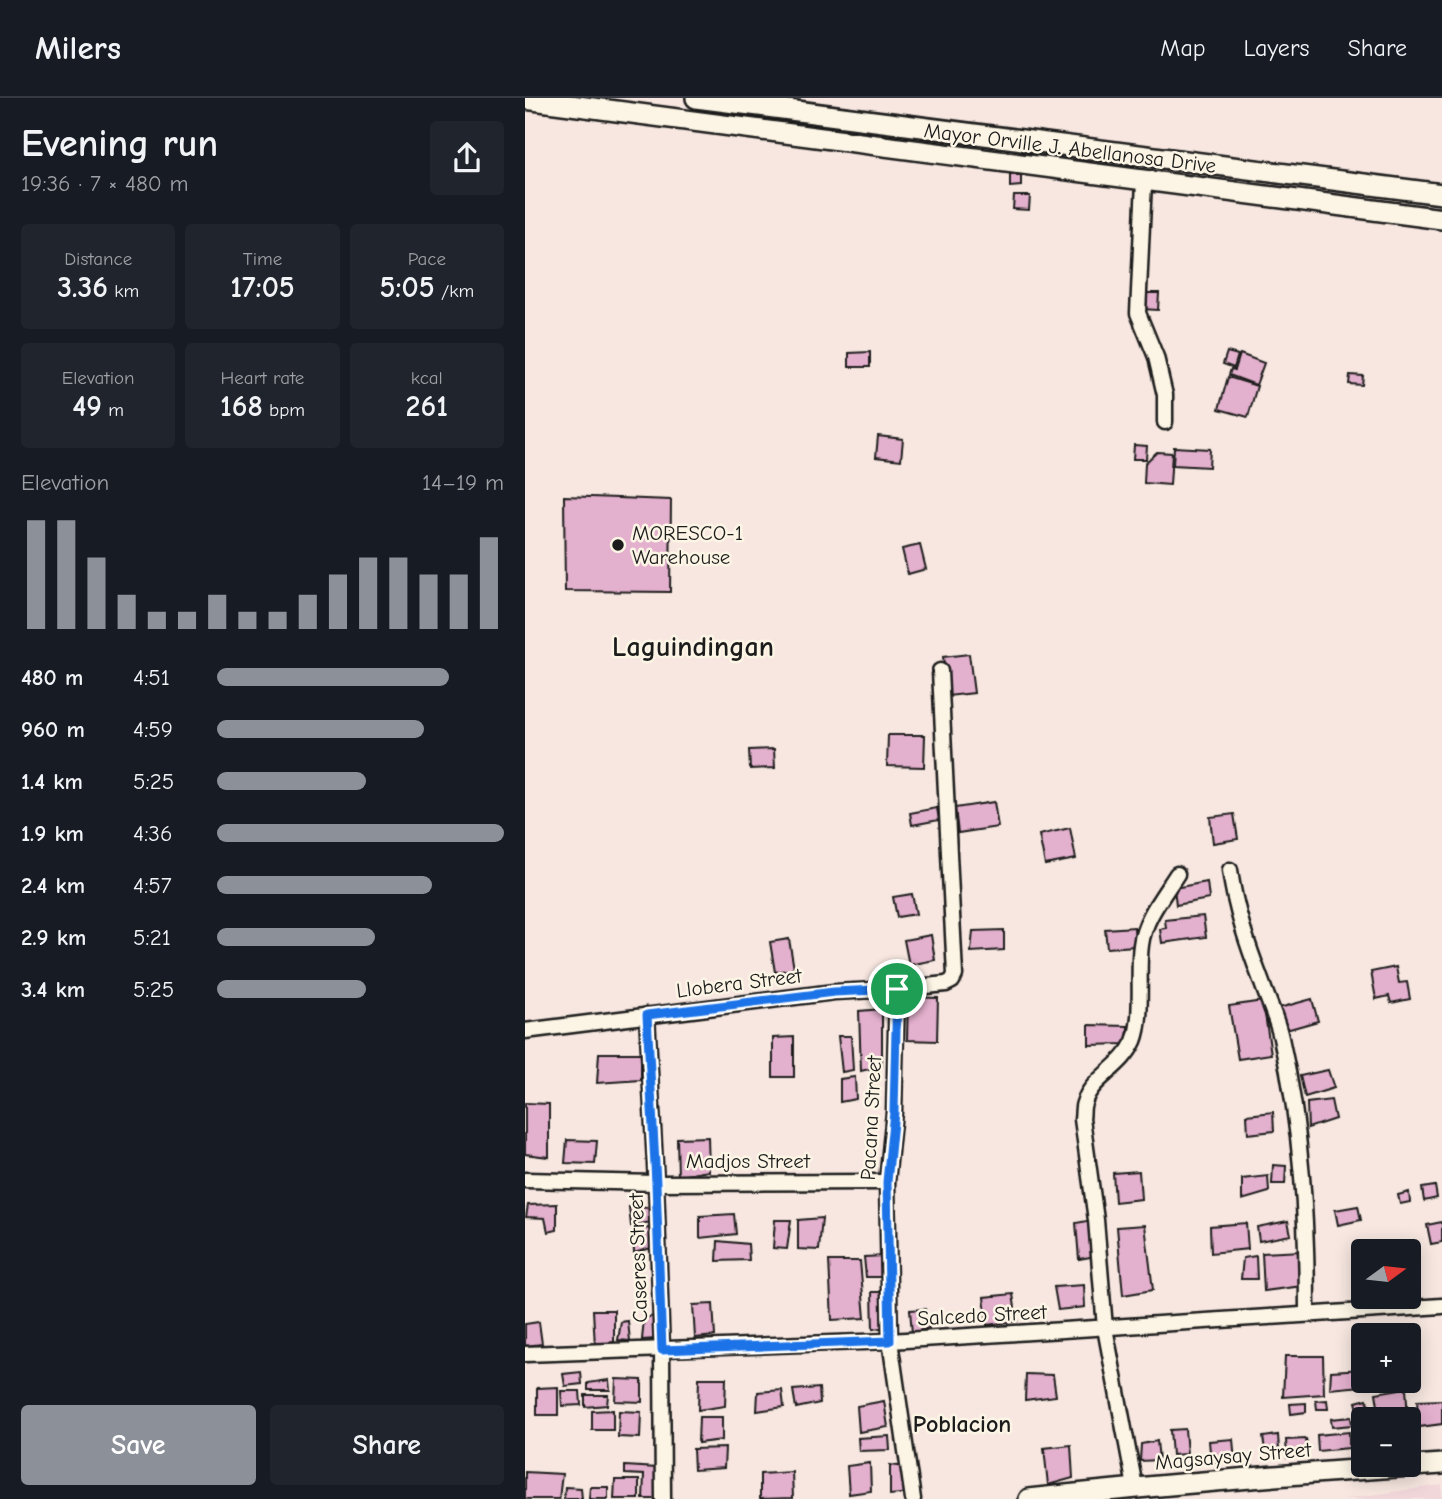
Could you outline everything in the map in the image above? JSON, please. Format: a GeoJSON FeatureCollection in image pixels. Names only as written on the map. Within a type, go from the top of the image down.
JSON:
{"type":"FeatureCollection","features":[{"type":"Feature","properties":{"kind":"main road","name":"Mayor Orville J. Abellanosa Drive"},"geometry":{"type":"LineString","coordinates":[[696,98],[1442,194]]}},
{"type":"Feature","properties":{"kind":"main road","name":"Mayor Orville J. Abellanosa Drive"},"geometry":{"type":"LineString","coordinates":[[525,99],[1442,219]]}},
{"type":"Feature","properties":{"kind":"main road","name":"Magsaysay Street"},"geometry":{"type":"LineString","coordinates":[[1029,1499],[1135,1487],[1442,1464]]}},
{"type":"Feature","properties":{"kind":"street"},"geometry":{"type":"LineString","coordinates":[[1144,181],[1138,313],[1156,357],[1165,395],[1165,422]]}},
{"type":"Feature","properties":{"kind":"street","name":"Llobera Street"},"geometry":{"type":"LineString","coordinates":[[525,1031],[834,992],[897,989],[946,984],[952,981],[955,975],[940,671]]}},
{"type":"Feature","properties":{"kind":"street"},"geometry":{"type":"LineString","coordinates":[[1230,870],[1240,920],[1281,1035],[1292,1088],[1303,1175],[1307,1314]]}},
{"type":"Feature","properties":{"kind":"street"},"geometry":{"type":"LineString","coordinates":[[1135,1487],[1105,1328],[1096,1220],[1082,1119],[1084,1102],[1092,1087],[1128,1053],[1135,1038],[1141,944],[1146,926],[1177,874]]}},
{"type":"Feature","properties":{"kind":"street","name":"Pacana Street"},"geometry":{"type":"LineString","coordinates":[[897,989],[894,1112],[887,1182],[890,1341],[913,1499]]}},
{"type":"Feature","properties":{"kind":"street","name":"Caseres Street"},"geometry":{"type":"LineString","coordinates":[[647,1015],[662,1350],[663,1499]]}},
{"type":"Feature","properties":{"kind":"street","name":"Madjos Street"},"geometry":{"type":"LineString","coordinates":[[525,1180],[656,1183],[887,1182]]}},
{"type":"Feature","properties":{"kind":"street","name":"Salcedo Street"},"geometry":{"type":"LineString","coordinates":[[525,1354],[890,1341],[1442,1306]]}},
{"type":"Feature","properties":{"kind":"shaded area"},"geometry":{"type":"Polygon","coordinates":[[[1442,1485],[1442,1499],[1343,1499],[1442,1485]]]}},
{"type":"Feature","properties":{"kind":"building"},"geometry":{"type":"Polygon","coordinates":[[[1010,175],[1021,175],[1021,186],[1010,187],[1010,175]]]}},
{"type":"Feature","properties":{"kind":"building"},"geometry":{"type":"Polygon","coordinates":[[[1014,196],[1030,196],[1029,210],[1013,209],[1014,196]]]}},
{"type":"Feature","properties":{"kind":"building"},"geometry":{"type":"Polygon","coordinates":[[[1142,293],[1159,293],[1158,310],[1142,309],[1142,293]]]}},
{"type":"Feature","properties":{"kind":"building"},"geometry":{"type":"Polygon","coordinates":[[[870,352],[870,367],[849,367],[849,353],[870,352]]]}},
{"type":"Feature","properties":{"kind":"building"},"geometry":{"type":"Polygon","coordinates":[[[1227,352],[1238,355],[1234,368],[1223,364],[1227,352]]]}},
{"type":"Feature","properties":{"kind":"building"},"geometry":{"type":"Polygon","coordinates":[[[1240,354],[1264,363],[1256,385],[1229,375],[1231,369],[1235,370],[1240,354]]]}},
{"type":"Feature","properties":{"kind":"building"},"geometry":{"type":"Polygon","coordinates":[[[1350,375],[1363,376],[1362,385],[1349,384],[1350,375]]]}},
{"type":"Feature","properties":{"kind":"building"},"geometry":{"type":"Polygon","coordinates":[[[1228,377],[1257,386],[1248,417],[1219,409],[1228,377]]]}},
{"type":"Feature","properties":{"kind":"building"},"geometry":{"type":"Polygon","coordinates":[[[878,436],[903,439],[901,460],[876,457],[878,436]]]}},
{"type":"Feature","properties":{"kind":"building"},"geometry":{"type":"Polygon","coordinates":[[[1134,445],[1147,446],[1146,459],[1133,459],[1134,445]]]}},
{"type":"Feature","properties":{"kind":"building"},"geometry":{"type":"Polygon","coordinates":[[[1174,447],[1210,449],[1209,467],[1173,465],[1174,447]]]}},
{"type":"Feature","properties":{"kind":"building"},"geometry":{"type":"Polygon","coordinates":[[[1157,452],[1172,453],[1170,485],[1144,483],[1145,463],[1157,452]]]}},
{"type":"Feature","properties":{"kind":"building","name":"MORESCO-1 Warehouse"},"geometry":{"type":"Polygon","coordinates":[[[564,496],[671,500],[670,592],[565,591],[564,496]]]}},
{"type":"Feature","properties":{"kind":"building"},"geometry":{"type":"Polygon","coordinates":[[[920,545],[926,569],[908,574],[902,549],[920,545]]]}},
{"type":"Feature","properties":{"kind":"building"},"geometry":{"type":"Polygon","coordinates":[[[969,654],[974,693],[948,696],[943,657],[969,654]]]}},
{"type":"Feature","properties":{"kind":"building"},"geometry":{"type":"Polygon","coordinates":[[[888,735],[925,735],[924,767],[887,766],[888,735]]]}},
{"type":"Feature","properties":{"kind":"building"},"geometry":{"type":"Polygon","coordinates":[[[774,749],[775,768],[750,769],[749,750],[774,749]]]}},
{"type":"Feature","properties":{"kind":"building"},"geometry":{"type":"Polygon","coordinates":[[[994,802],[998,827],[958,833],[955,808],[994,802]]]}},
{"type":"Feature","properties":{"kind":"building"},"geometry":{"type":"Polygon","coordinates":[[[937,808],[939,820],[912,825],[910,813],[937,808]]]}},
{"type":"Feature","properties":{"kind":"building"},"geometry":{"type":"Polygon","coordinates":[[[1234,814],[1238,839],[1213,843],[1210,817],[1234,814]]]}},
{"type":"Feature","properties":{"kind":"building"},"geometry":{"type":"Polygon","coordinates":[[[1070,828],[1076,859],[1045,865],[1039,835],[1070,828]]]}},
{"type":"Feature","properties":{"kind":"building"},"geometry":{"type":"Polygon","coordinates":[[[1207,882],[1209,899],[1176,905],[1174,888],[1207,882]]]}},
{"type":"Feature","properties":{"kind":"building"},"geometry":{"type":"Polygon","coordinates":[[[912,894],[916,914],[897,917],[893,897],[912,894]]]}},
{"type":"Feature","properties":{"kind":"building"},"geometry":{"type":"Polygon","coordinates":[[[1203,916],[1206,937],[1162,943],[1160,929],[1166,928],[1165,920],[1203,916]]]}},
{"type":"Feature","properties":{"kind":"building"},"geometry":{"type":"Polygon","coordinates":[[[1134,927],[1135,946],[1107,948],[1105,929],[1134,927]]]}},
{"type":"Feature","properties":{"kind":"building"},"geometry":{"type":"Polygon","coordinates":[[[1004,930],[1004,950],[971,952],[973,931],[1004,930]]]}},
{"type":"Feature","properties":{"kind":"building"},"geometry":{"type":"Polygon","coordinates":[[[931,935],[935,960],[909,965],[904,940],[931,935]]]}},
{"type":"Feature","properties":{"kind":"building"},"geometry":{"type":"Polygon","coordinates":[[[789,939],[794,969],[775,972],[770,942],[789,939]]]}},
{"type":"Feature","properties":{"kind":"building"},"geometry":{"type":"Polygon","coordinates":[[[1396,967],[1399,983],[1407,982],[1410,999],[1391,1003],[1389,996],[1376,999],[1371,972],[1396,967]]]}},
{"type":"Feature","properties":{"kind":"building"},"geometry":{"type":"Polygon","coordinates":[[[908,997],[938,998],[937,1041],[907,1040],[908,997]]]}},
{"type":"Feature","properties":{"kind":"building"},"geometry":{"type":"Polygon","coordinates":[[[1312,999],[1318,1021],[1286,1030],[1279,1008],[1312,999]]]}},
{"type":"Feature","properties":{"kind":"building"},"geometry":{"type":"Polygon","coordinates":[[[1263,1001],[1271,1054],[1238,1059],[1229,1006],[1263,1001]]]}},
{"type":"Feature","properties":{"kind":"building"},"geometry":{"type":"Polygon","coordinates":[[[882,1009],[882,1066],[861,1071],[859,1011],[882,1009]]]}},
{"type":"Feature","properties":{"kind":"building"},"geometry":{"type":"Polygon","coordinates":[[[1089,1025],[1128,1026],[1127,1044],[1089,1045],[1089,1025]]]}},
{"type":"Feature","properties":{"kind":"building"},"geometry":{"type":"Polygon","coordinates":[[[838,1036],[851,1036],[853,1070],[842,1072],[838,1036]]]}},
{"type":"Feature","properties":{"kind":"building"},"geometry":{"type":"Polygon","coordinates":[[[794,1037],[794,1077],[773,1077],[773,1038],[794,1037]]]}},
{"type":"Feature","properties":{"kind":"building"},"geometry":{"type":"Polygon","coordinates":[[[599,1053],[641,1053],[641,1080],[597,1083],[599,1053]]]}},
{"type":"Feature","properties":{"kind":"building"},"geometry":{"type":"Polygon","coordinates":[[[1328,1070],[1334,1088],[1305,1097],[1300,1076],[1328,1070]]]}},
{"type":"Feature","properties":{"kind":"building"},"geometry":{"type":"Polygon","coordinates":[[[855,1077],[856,1099],[840,1102],[840,1079],[855,1077]]]}},
{"type":"Feature","properties":{"kind":"building"},"geometry":{"type":"Polygon","coordinates":[[[1331,1100],[1335,1119],[1308,1128],[1307,1103],[1331,1100]]]}},
{"type":"Feature","properties":{"kind":"building"},"geometry":{"type":"Polygon","coordinates":[[[525,1103],[549,1104],[549,1157],[525,1154],[525,1103]]]}},
{"type":"Feature","properties":{"kind":"building"},"geometry":{"type":"Polygon","coordinates":[[[1273,1112],[1274,1131],[1248,1134],[1247,1115],[1273,1112]]]}},
{"type":"Feature","properties":{"kind":"building"},"geometry":{"type":"Polygon","coordinates":[[[708,1137],[709,1171],[678,1176],[677,1138],[708,1137]]]}},
{"type":"Feature","properties":{"kind":"building"},"geometry":{"type":"Polygon","coordinates":[[[567,1140],[597,1141],[595,1164],[565,1163],[567,1140]]]}},
{"type":"Feature","properties":{"kind":"building"},"geometry":{"type":"Polygon","coordinates":[[[1273,1165],[1286,1166],[1285,1184],[1272,1184],[1273,1165]]]}},
{"type":"Feature","properties":{"kind":"building"},"geometry":{"type":"Polygon","coordinates":[[[1139,1171],[1141,1199],[1115,1202],[1113,1173],[1139,1171]]]}},
{"type":"Feature","properties":{"kind":"building"},"geometry":{"type":"Polygon","coordinates":[[[1268,1176],[1269,1192],[1242,1200],[1242,1179],[1268,1176]]]}},
{"type":"Feature","properties":{"kind":"building"},"geometry":{"type":"Polygon","coordinates":[[[1435,1186],[1437,1198],[1424,1201],[1422,1188],[1435,1186]]]}},
{"type":"Feature","properties":{"kind":"building"},"geometry":{"type":"Polygon","coordinates":[[[1409,1192],[1410,1202],[1400,1204],[1398,1195],[1409,1192]]]}},
{"type":"Feature","properties":{"kind":"building"},"geometry":{"type":"Polygon","coordinates":[[[557,1204],[557,1230],[548,1232],[545,1218],[526,1217],[528,1205],[557,1204]]]}},
{"type":"Feature","properties":{"kind":"building"},"geometry":{"type":"Polygon","coordinates":[[[1358,1206],[1361,1220],[1338,1225],[1335,1210],[1358,1206]]]}},
{"type":"Feature","properties":{"kind":"building"},"geometry":{"type":"Polygon","coordinates":[[[629,1207],[652,1208],[651,1222],[631,1226],[629,1207]]]}},
{"type":"Feature","properties":{"kind":"building"},"geometry":{"type":"Polygon","coordinates":[[[734,1214],[736,1234],[700,1238],[700,1216],[734,1214]]]}},
{"type":"Feature","properties":{"kind":"building"},"geometry":{"type":"Polygon","coordinates":[[[822,1218],[819,1250],[798,1249],[798,1220],[822,1218]]]}},
{"type":"Feature","properties":{"kind":"building"},"geometry":{"type":"Polygon","coordinates":[[[775,1220],[791,1220],[787,1249],[773,1248],[775,1220]]]}},
{"type":"Feature","properties":{"kind":"building"},"geometry":{"type":"Polygon","coordinates":[[[1093,1220],[1096,1256],[1079,1259],[1076,1223],[1093,1220]]]}},
{"type":"Feature","properties":{"kind":"building"},"geometry":{"type":"Polygon","coordinates":[[[1288,1221],[1291,1235],[1259,1241],[1257,1227],[1288,1221]]]}},
{"type":"Feature","properties":{"kind":"building"},"geometry":{"type":"Polygon","coordinates":[[[1442,1222],[1442,1242],[1431,1244],[1427,1225],[1442,1222]]]}},
{"type":"Feature","properties":{"kind":"building"},"geometry":{"type":"Polygon","coordinates":[[[1246,1223],[1248,1249],[1211,1253],[1210,1226],[1246,1223]]]}},
{"type":"Feature","properties":{"kind":"building"},"geometry":{"type":"Polygon","coordinates":[[[1145,1225],[1153,1290],[1123,1295],[1117,1227],[1145,1225]]]}},
{"type":"Feature","properties":{"kind":"building"},"geometry":{"type":"Polygon","coordinates":[[[654,1227],[655,1247],[634,1253],[633,1231],[654,1227]]]}},
{"type":"Feature","properties":{"kind":"building"},"geometry":{"type":"Polygon","coordinates":[[[718,1241],[748,1244],[749,1260],[717,1261],[718,1241]]]}},
{"type":"Feature","properties":{"kind":"building"},"geometry":{"type":"Polygon","coordinates":[[[1302,1251],[1302,1286],[1264,1291],[1262,1253],[1302,1251]]]}},
{"type":"Feature","properties":{"kind":"building"},"geometry":{"type":"Polygon","coordinates":[[[885,1256],[885,1277],[866,1277],[864,1257],[885,1256]]]}},
{"type":"Feature","properties":{"kind":"building"},"geometry":{"type":"Polygon","coordinates":[[[1256,1256],[1257,1279],[1241,1279],[1243,1258],[1256,1256]]]}},
{"type":"Feature","properties":{"kind":"building"},"geometry":{"type":"Polygon","coordinates":[[[829,1261],[860,1261],[865,1318],[832,1320],[829,1261]]]}},
{"type":"Feature","properties":{"kind":"building"},"geometry":{"type":"Polygon","coordinates":[[[1084,1285],[1085,1307],[1058,1310],[1054,1287],[1084,1285]]]}},
{"type":"Feature","properties":{"kind":"building"},"geometry":{"type":"Polygon","coordinates":[[[872,1292],[887,1292],[888,1327],[873,1329],[872,1292]]]}},
{"type":"Feature","properties":{"kind":"building"},"geometry":{"type":"Polygon","coordinates":[[[1013,1294],[1017,1321],[987,1325],[984,1297],[1013,1294]]]}},
{"type":"Feature","properties":{"kind":"building"},"geometry":{"type":"Polygon","coordinates":[[[713,1304],[715,1336],[695,1338],[693,1305],[713,1304]]]}},
{"type":"Feature","properties":{"kind":"building"},"geometry":{"type":"Polygon","coordinates":[[[925,1309],[929,1328],[912,1333],[910,1310],[925,1309]]]}},
{"type":"Feature","properties":{"kind":"building"},"geometry":{"type":"Polygon","coordinates":[[[593,1310],[614,1310],[614,1342],[595,1346],[593,1310]]]}},
{"type":"Feature","properties":{"kind":"building"},"geometry":{"type":"Polygon","coordinates":[[[655,1316],[656,1339],[642,1340],[644,1318],[655,1316]]]}},
{"type":"Feature","properties":{"kind":"building"},"geometry":{"type":"Polygon","coordinates":[[[628,1321],[630,1341],[618,1340],[621,1322],[628,1321]]]}},
{"type":"Feature","properties":{"kind":"building"},"geometry":{"type":"Polygon","coordinates":[[[539,1322],[542,1344],[525,1346],[525,1324],[539,1322]]]}},
{"type":"Feature","properties":{"kind":"building"},"geometry":{"type":"Polygon","coordinates":[[[1285,1356],[1323,1356],[1324,1394],[1283,1397],[1285,1356]]]}},
{"type":"Feature","properties":{"kind":"building"},"geometry":{"type":"Polygon","coordinates":[[[1351,1370],[1351,1387],[1330,1389],[1331,1371],[1351,1370]]]}},
{"type":"Feature","properties":{"kind":"building"},"geometry":{"type":"Polygon","coordinates":[[[581,1372],[582,1384],[565,1386],[563,1374],[581,1372]]]}},
{"type":"Feature","properties":{"kind":"building"},"geometry":{"type":"Polygon","coordinates":[[[1026,1374],[1053,1375],[1056,1396],[1025,1400],[1026,1374]]]}},
{"type":"Feature","properties":{"kind":"building"},"geometry":{"type":"Polygon","coordinates":[[[699,1378],[726,1378],[725,1406],[698,1410],[699,1378]]]}},
{"type":"Feature","properties":{"kind":"building"},"geometry":{"type":"Polygon","coordinates":[[[616,1379],[642,1380],[642,1402],[615,1401],[616,1379]]]}},
{"type":"Feature","properties":{"kind":"building"},"geometry":{"type":"Polygon","coordinates":[[[609,1380],[610,1390],[588,1390],[588,1383],[609,1380]]]}},
{"type":"Feature","properties":{"kind":"building"},"geometry":{"type":"Polygon","coordinates":[[[558,1387],[558,1415],[537,1415],[537,1388],[558,1387]]]}},
{"type":"Feature","properties":{"kind":"building"},"geometry":{"type":"Polygon","coordinates":[[[819,1388],[820,1403],[796,1408],[793,1390],[819,1388]]]}},
{"type":"Feature","properties":{"kind":"building"},"geometry":{"type":"Polygon","coordinates":[[[782,1390],[784,1407],[757,1411],[758,1392],[782,1390]]]}},
{"type":"Feature","properties":{"kind":"building"},"geometry":{"type":"Polygon","coordinates":[[[561,1391],[580,1391],[581,1405],[562,1406],[561,1391]]]}},
{"type":"Feature","properties":{"kind":"building"},"geometry":{"type":"Polygon","coordinates":[[[1376,1393],[1406,1393],[1407,1407],[1378,1407],[1376,1393]]]}},
{"type":"Feature","properties":{"kind":"building"},"geometry":{"type":"Polygon","coordinates":[[[585,1395],[608,1395],[607,1405],[585,1407],[585,1395]]]}},
{"type":"Feature","properties":{"kind":"building"},"geometry":{"type":"Polygon","coordinates":[[[1367,1399],[1369,1405],[1357,1407],[1356,1402],[1367,1399]]]}},
{"type":"Feature","properties":{"kind":"building"},"geometry":{"type":"Polygon","coordinates":[[[1327,1400],[1328,1409],[1317,1409],[1316,1401],[1327,1400]]]}},
{"type":"Feature","properties":{"kind":"building"},"geometry":{"type":"Polygon","coordinates":[[[1442,1400],[1442,1424],[1421,1427],[1421,1407],[1417,1407],[1417,1401],[1442,1400]]]}},
{"type":"Feature","properties":{"kind":"building"},"geometry":{"type":"Polygon","coordinates":[[[884,1401],[888,1427],[859,1432],[857,1406],[884,1401]]]}},
{"type":"Feature","properties":{"kind":"building"},"geometry":{"type":"Polygon","coordinates":[[[1306,1403],[1306,1412],[1291,1414],[1290,1404],[1306,1403]]]}},
{"type":"Feature","properties":{"kind":"building"},"geometry":{"type":"Polygon","coordinates":[[[613,1410],[613,1430],[592,1430],[592,1411],[613,1410]]]}},
{"type":"Feature","properties":{"kind":"building"},"geometry":{"type":"Polygon","coordinates":[[[619,1411],[641,1412],[640,1438],[618,1437],[619,1411]]]}},
{"type":"Feature","properties":{"kind":"building"},"geometry":{"type":"Polygon","coordinates":[[[699,1417],[722,1417],[722,1440],[698,1443],[699,1417]]]}},
{"type":"Feature","properties":{"kind":"building"},"geometry":{"type":"Polygon","coordinates":[[[1351,1417],[1351,1425],[1332,1427],[1331,1419],[1351,1417]]]}},
{"type":"Feature","properties":{"kind":"building"},"geometry":{"type":"Polygon","coordinates":[[[1185,1429],[1187,1454],[1172,1455],[1170,1430],[1185,1429]]]}},
{"type":"Feature","properties":{"kind":"building"},"geometry":{"type":"Polygon","coordinates":[[[1349,1432],[1349,1448],[1318,1451],[1317,1435],[1349,1432]]]}},
{"type":"Feature","properties":{"kind":"building"},"geometry":{"type":"Polygon","coordinates":[[[1278,1435],[1279,1449],[1265,1450],[1263,1437],[1278,1435]]]}},
{"type":"Feature","properties":{"kind":"building"},"geometry":{"type":"Polygon","coordinates":[[[889,1436],[890,1450],[859,1451],[858,1438],[889,1436]]]}},
{"type":"Feature","properties":{"kind":"building"},"geometry":{"type":"Polygon","coordinates":[[[1233,1439],[1235,1461],[1211,1463],[1209,1441],[1233,1439]]]}},
{"type":"Feature","properties":{"kind":"building"},"geometry":{"type":"Polygon","coordinates":[[[1306,1439],[1308,1453],[1287,1458],[1286,1440],[1306,1439]]]}},
{"type":"Feature","properties":{"kind":"building"},"geometry":{"type":"Polygon","coordinates":[[[1157,1441],[1159,1460],[1140,1461],[1141,1444],[1157,1441]]]}},
{"type":"Feature","properties":{"kind":"building"},"geometry":{"type":"Polygon","coordinates":[[[1071,1445],[1073,1478],[1048,1485],[1044,1448],[1071,1445]]]}},
{"type":"Feature","properties":{"kind":"building"},"geometry":{"type":"Polygon","coordinates":[[[725,1448],[724,1468],[694,1470],[693,1449],[725,1448]]]}},
{"type":"Feature","properties":{"kind":"building"},"geometry":{"type":"Polygon","coordinates":[[[870,1463],[871,1491],[849,1494],[847,1466],[870,1463]]]}},
{"type":"Feature","properties":{"kind":"building"},"geometry":{"type":"Polygon","coordinates":[[[890,1465],[906,1467],[911,1493],[890,1495],[890,1465]]]}},
{"type":"Feature","properties":{"kind":"building"},"geometry":{"type":"Polygon","coordinates":[[[625,1466],[658,1468],[656,1499],[643,1499],[644,1475],[625,1474],[625,1466]]]}},
{"type":"Feature","properties":{"kind":"building"},"geometry":{"type":"Polygon","coordinates":[[[525,1472],[562,1474],[559,1499],[525,1499],[525,1472]]]}},
{"type":"Feature","properties":{"kind":"building"},"geometry":{"type":"Polygon","coordinates":[[[792,1472],[793,1498],[760,1499],[760,1474],[792,1472]]]}},
{"type":"Feature","properties":{"kind":"building"},"geometry":{"type":"Polygon","coordinates":[[[615,1480],[639,1480],[639,1499],[614,1499],[615,1480]]]}},
{"type":"Feature","properties":{"kind":"building"},"geometry":{"type":"Polygon","coordinates":[[[565,1487],[581,1488],[582,1499],[564,1499],[565,1487]]]}},
{"type":"Feature","properties":{"kind":"building"},"geometry":{"type":"Polygon","coordinates":[[[590,1487],[608,1487],[608,1499],[589,1499],[590,1487]]]}},
{"type":"Feature","properties":{"kind":"place","name":"MORESCO-1 Warehouse"},"geometry":{"type":"Point","coordinates":[618,545]}},
{"type":"Feature","properties":{"kind":"district","name":"Laguindingan"},"geometry":{"type":"Point","coordinates":[693,647]}},
{"type":"Feature","properties":{"kind":"district","name":"Poblacion"},"geometry":{"type":"Point","coordinates":[962,1424]}},
{"type":"Feature","properties":{"kind":"route"},"geometry":{"type":"LineString","coordinates":[[897,989],[894,1112],[887,1182],[890,1341],[662,1350],[647,1015],[834,992],[897,989]]}}]}
